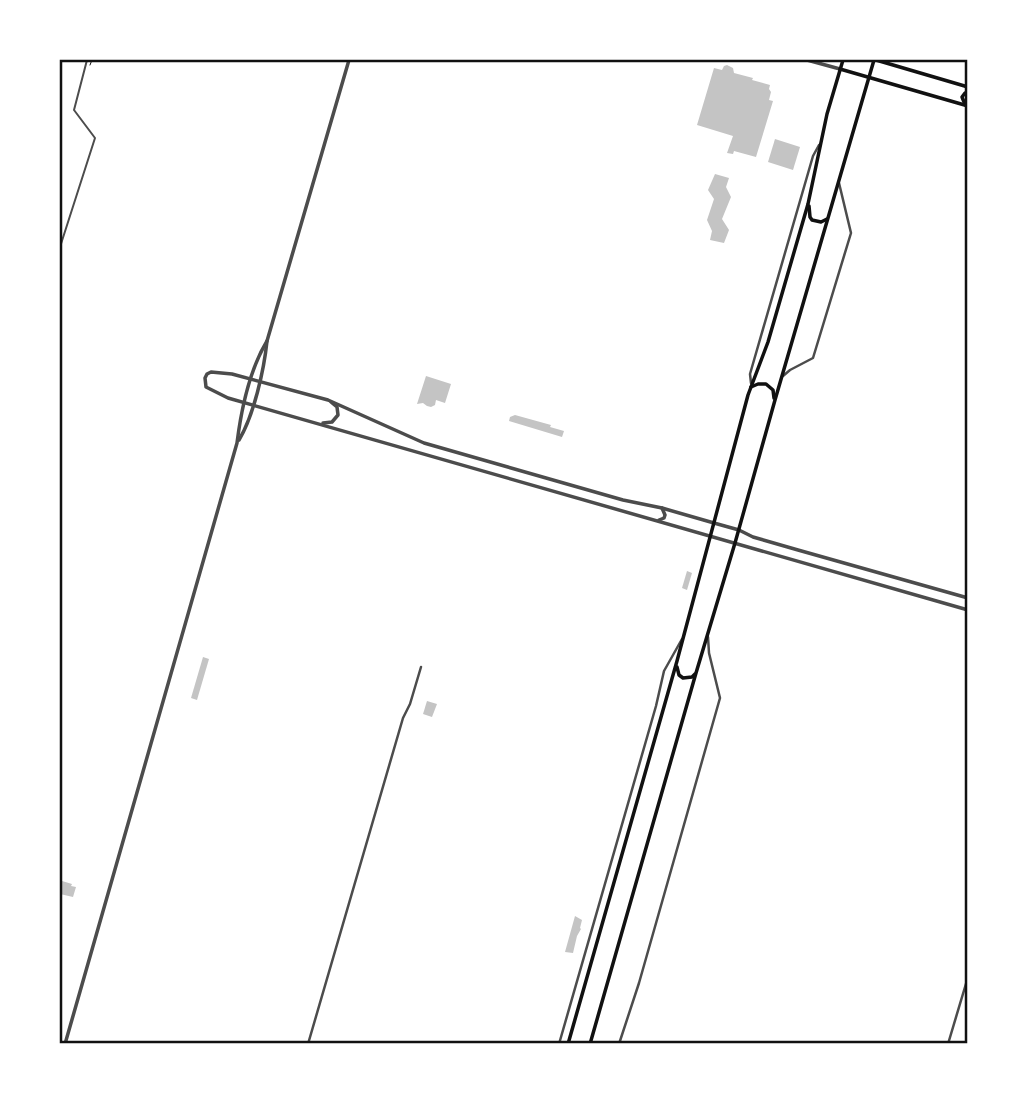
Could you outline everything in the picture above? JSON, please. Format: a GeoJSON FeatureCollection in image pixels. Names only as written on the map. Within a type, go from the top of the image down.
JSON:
{"type":"FeatureCollection","features":[{"type":"Feature","properties":{"kind":"main road"},"geometry":{"type":"LineString","coordinates":[[568,1044],[677,661],[751,387],[768,342],[808,204],[843,60]]}},
{"type":"Feature","properties":{"kind":"main road"},"geometry":{"type":"LineString","coordinates":[[590,1044],[696,673],[709,637],[827,218],[875,60],[968,87]]}},
{"type":"Feature","properties":{"kind":"main road"},"geometry":{"type":"LineString","coordinates":[[840,69],[968,105]]}},
{"type":"Feature","properties":{"kind":"main road"},"geometry":{"type":"LineString","coordinates":[[968,93],[962,97],[968,105]]}},
{"type":"Feature","properties":{"kind":"main road"},"geometry":{"type":"LineString","coordinates":[[808,204],[812,220],[821,222],[827,218]]}},
{"type":"Feature","properties":{"kind":"main road"},"geometry":{"type":"LineString","coordinates":[[751,387],[766,384],[773,390],[775,401]]}},
{"type":"Feature","properties":{"kind":"main road"},"geometry":{"type":"LineString","coordinates":[[677,661],[677,670],[683,678],[692,677],[696,673]]}},
{"type":"Feature","properties":{"kind":"street"},"geometry":{"type":"LineString","coordinates":[[60,247],[95,138],[74,110],[87,60]]}},
{"type":"Feature","properties":{"kind":"street"},"geometry":{"type":"LineString","coordinates":[[237,443],[247,426],[265,364],[267,341],[349,60]]}},
{"type":"Feature","properties":{"kind":"street"},"geometry":{"type":"LineString","coordinates":[[807,60],[840,69]]}},
{"type":"Feature","properties":{"kind":"street"},"geometry":{"type":"LineString","coordinates":[[751,387],[750,374],[813,156],[821,142]]}},
{"type":"Feature","properties":{"kind":"street"},"geometry":{"type":"LineString","coordinates":[[783,376],[813,358],[840,273],[851,233],[839,182]]}},
{"type":"Feature","properties":{"kind":"street"},"geometry":{"type":"LineString","coordinates":[[65,1043],[237,443],[245,402],[259,355],[267,341]]}},
{"type":"Feature","properties":{"kind":"street"},"geometry":{"type":"LineString","coordinates":[[968,598],[753,537],[715,523],[424,443],[328,400],[218,372],[211,372],[205,378],[208,388],[220,395],[968,610]]}},
{"type":"Feature","properties":{"kind":"street"},"geometry":{"type":"LineString","coordinates":[[321,424],[332,422],[338,415],[337,407],[328,400]]}},
{"type":"Feature","properties":{"kind":"street"},"geometry":{"type":"LineString","coordinates":[[398,446],[396,439],[404,434]]}},
{"type":"Feature","properties":{"kind":"street"},"geometry":{"type":"LineString","coordinates":[[657,521],[664,518],[662,508]]}},
{"type":"Feature","properties":{"kind":"street"},"geometry":{"type":"LineString","coordinates":[[559,1044],[664,671],[683,636]]}},
{"type":"Feature","properties":{"kind":"street"},"geometry":{"type":"LineString","coordinates":[[619,1044],[720,698],[709,653],[709,637]]}},
{"type":"Feature","properties":{"kind":"street"},"geometry":{"type":"LineString","coordinates":[[308,1044],[401,725],[421,667]]}},
{"type":"Feature","properties":{"kind":"street"},"geometry":{"type":"LineString","coordinates":[[948,1044],[968,977]]}},
{"type":"Feature","properties":{"kind":"path"},"geometry":{"type":"LineString","coordinates":[[88,72],[92,60]]}},
{"type":"Feature","properties":{"kind":"building"},"geometry":{"type":"Polygon","coordinates":[[[727,65],[733,68],[734,73],[770,85],[769,100],[773,101],[756,157],[734,151],[733,154],[727,153],[733,136],[697,125],[714,68],[722,70],[727,65]]]}},
{"type":"Feature","properties":{"kind":"building"},"geometry":{"type":"Polygon","coordinates":[[[775,139],[800,147],[793,170],[768,162],[775,139]]]}},
{"type":"Feature","properties":{"kind":"building"},"geometry":{"type":"Polygon","coordinates":[[[715,174],[729,178],[726,187],[731,197],[722,219],[729,230],[724,243],[710,240],[712,231],[707,220],[714,199],[708,190],[715,174]]]}},
{"type":"Feature","properties":{"kind":"building"},"geometry":{"type":"Polygon","coordinates":[[[426,376],[451,384],[445,403],[436,400],[431,407],[423,403],[417,404],[426,376]]]}},
{"type":"Feature","properties":{"kind":"building"},"geometry":{"type":"Polygon","coordinates":[[[515,415],[564,431],[562,437],[509,421],[510,417],[515,415]]]}},
{"type":"Feature","properties":{"kind":"building"},"geometry":{"type":"Polygon","coordinates":[[[687,571],[692,573],[687,590],[682,588],[687,571]]]}},
{"type":"Feature","properties":{"kind":"building"},"geometry":{"type":"Polygon","coordinates":[[[203,657],[209,659],[197,700],[191,698],[203,657]]]}},
{"type":"Feature","properties":{"kind":"building"},"geometry":{"type":"Polygon","coordinates":[[[427,701],[437,704],[432,717],[423,714],[427,701]]]}},
{"type":"Feature","properties":{"kind":"building"},"geometry":{"type":"Polygon","coordinates":[[[62,881],[76,887],[73,897],[60,894],[62,881]]]}},
{"type":"Feature","properties":{"kind":"building"},"geometry":{"type":"Polygon","coordinates":[[[575,916],[582,920],[581,929],[573,953],[565,952],[575,916]]]}}]}
